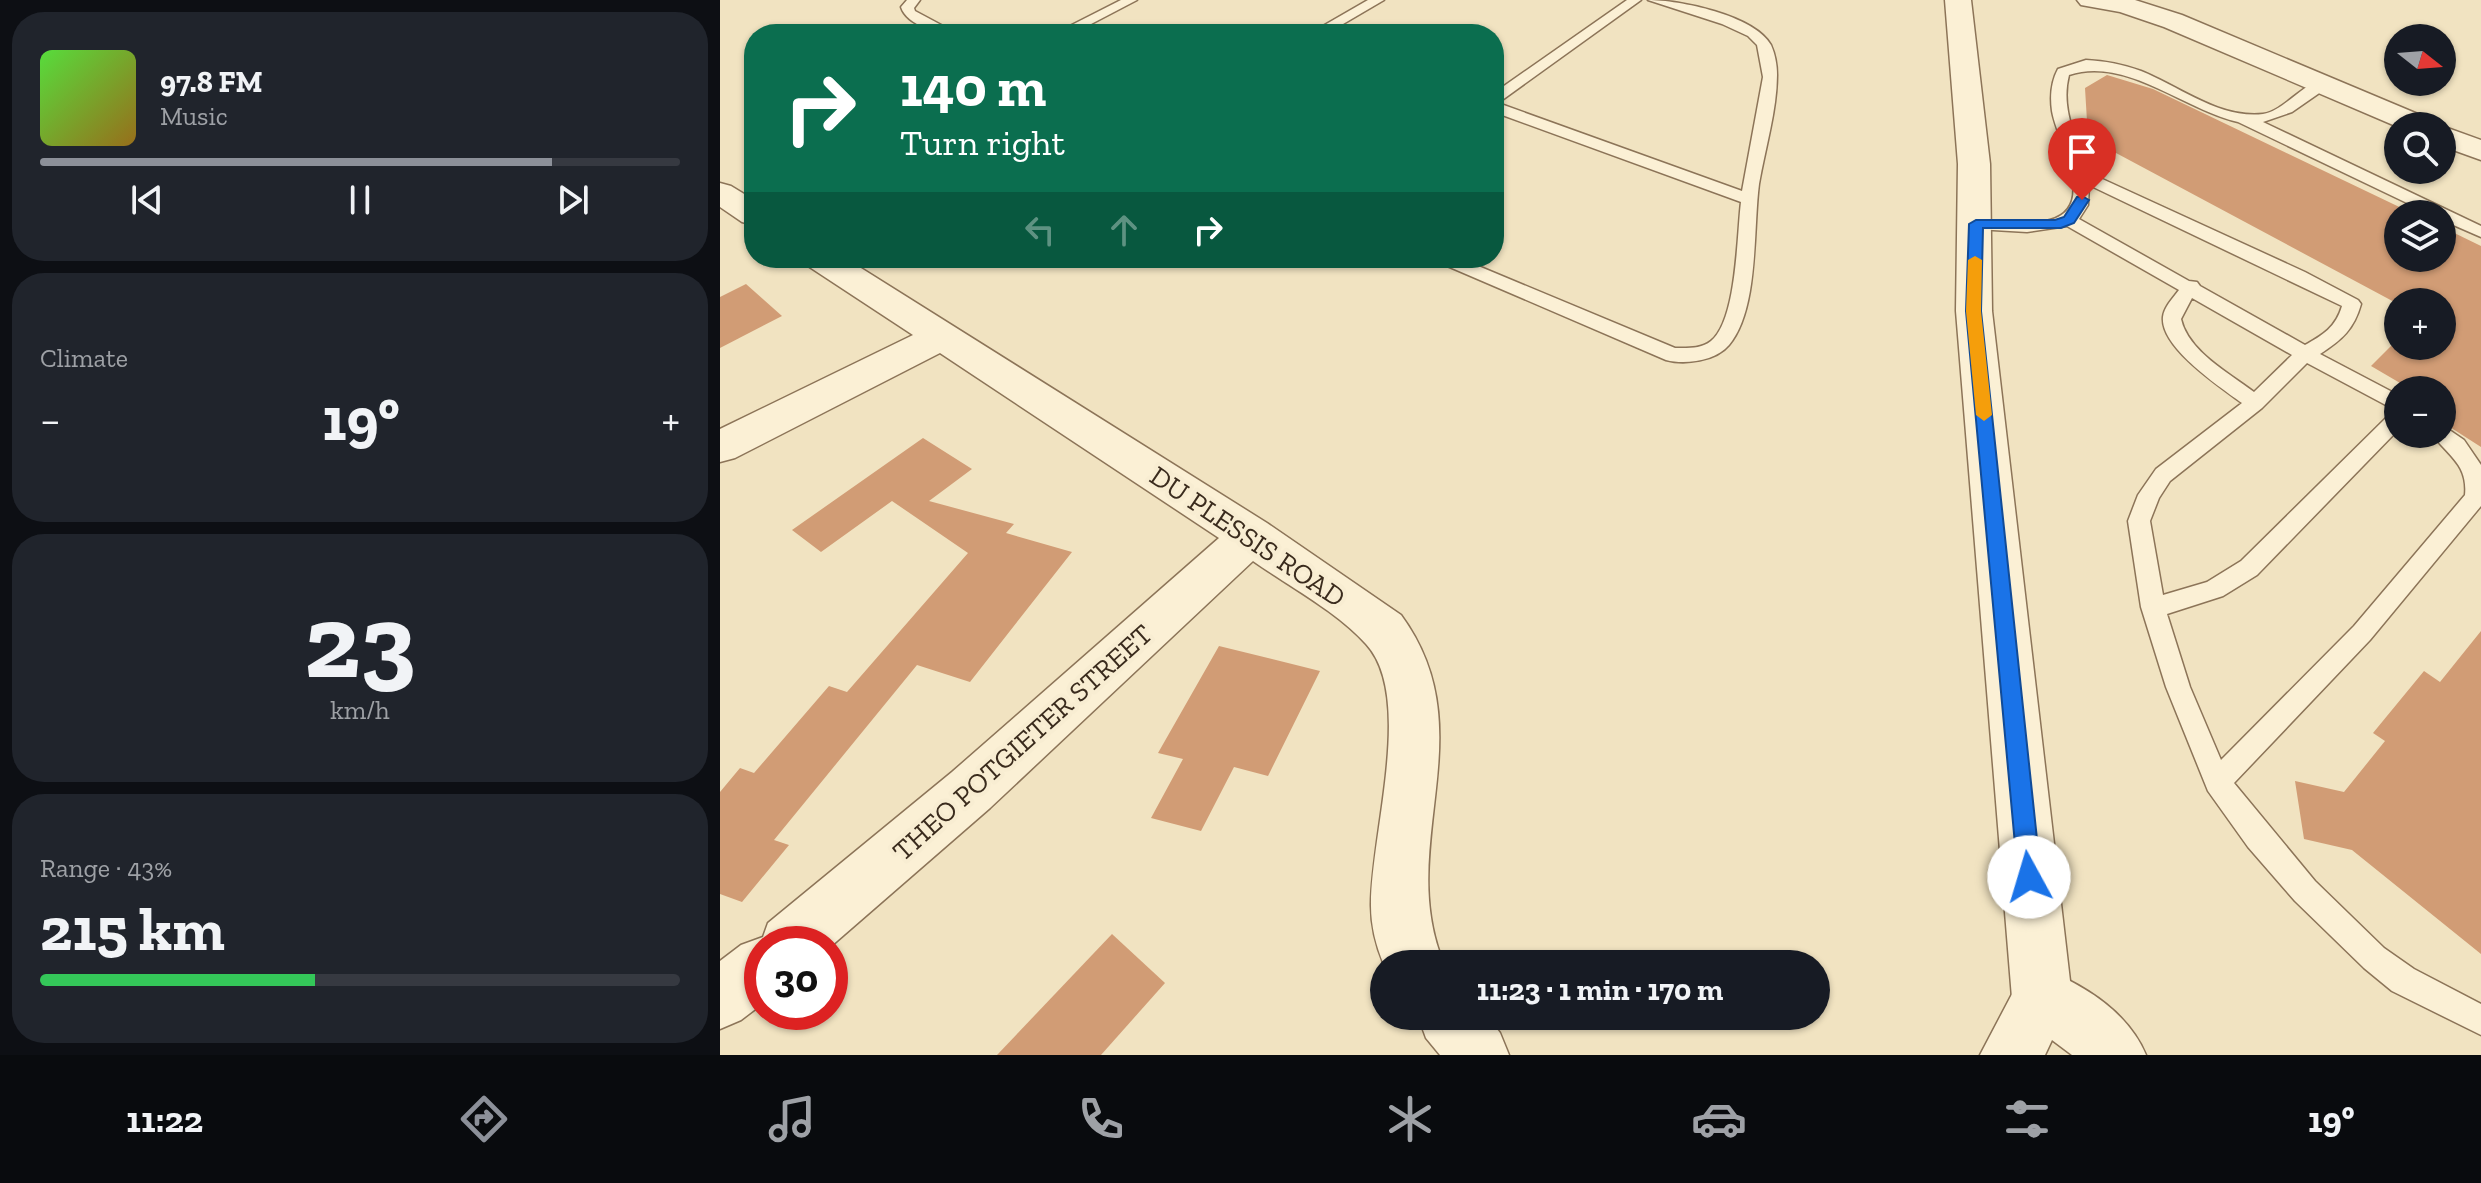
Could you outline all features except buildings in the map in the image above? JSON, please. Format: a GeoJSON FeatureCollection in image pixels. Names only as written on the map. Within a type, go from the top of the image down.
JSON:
{"type":"FeatureCollection","features":[{"type":"Feature","properties":{"kind":"street"},"geometry":{"type":"LineString","coordinates":[[1933,0],[1935,53]]}},
{"type":"Feature","properties":{"kind":"street"},"geometry":{"type":"LineString","coordinates":[[1958,0],[1972,136],[1974,311],[2042,998],[2011,1055]]}},
{"type":"Feature","properties":{"kind":"street"},"geometry":{"type":"LineString","coordinates":[[2090,0],[2142,10],[2388,112]]}},
{"type":"Feature","properties":{"kind":"street"},"geometry":{"type":"LineString","coordinates":[[1942,127],[1949,160],[1975,212]]}},
{"type":"Feature","properties":{"kind":"street"},"geometry":{"type":"LineString","coordinates":[[2456,141],[2481,151]]}},
{"type":"Feature","properties":{"kind":"street"},"geometry":{"type":"LineString","coordinates":[[720,193],[744,209]]}},
{"type":"Feature","properties":{"kind":"street","name":"DU PLESSIS ROAD"},"geometry":{"type":"LineString","coordinates":[[836,268],[1251,536],[1384,630],[1399,651],[1412,688],[1415,746],[1400,872],[1399,909],[1407,950]]}},
{"type":"Feature","properties":{"kind":"street"},"geometry":{"type":"LineString","coordinates":[[720,447],[943,336]]}},
{"type":"Feature","properties":{"kind":"street","name":"THEO POTGIETER STREET"},"geometry":{"type":"LineString","coordinates":[[810,926],[971,790],[1251,536]]}},
{"type":"Feature","properties":{"kind":"street"},"geometry":{"type":"LineString","coordinates":[[720,999],[744,980]]}},
{"type":"Feature","properties":{"kind":"street"},"geometry":{"type":"LineString","coordinates":[[2042,998],[2088,1028],[2115,1055]]}},
{"type":"Feature","properties":{"kind":"street"},"geometry":{"type":"LineString","coordinates":[[1459,1030],[1478,1055]]}},
{"type":"Feature","properties":{"kind":"lane"},"geometry":{"type":"LineString","coordinates":[[914,0],[907,7],[909,13],[931,24]]}},
{"type":"Feature","properties":{"kind":"lane"},"geometry":{"type":"LineString","coordinates":[[1082,24],[1131,0]]}},
{"type":"Feature","properties":{"kind":"lane"},"geometry":{"type":"LineString","coordinates":[[1334,24],[1378,0]]}},
{"type":"Feature","properties":{"kind":"lane"},"geometry":{"type":"LineString","coordinates":[[1504,93],[1635,0]]}},
{"type":"Feature","properties":{"kind":"lane"},"geometry":{"type":"LineString","coordinates":[[1467,268],[1651,349],[1673,355],[1696,355],[1715,349],[1733,325],[1749,199],[1770,77],[1769,58],[1762,42],[1746,28],[1654,0]]}},
{"type":"Feature","properties":{"kind":"lane"},"geometry":{"type":"LineString","coordinates":[[2069,220],[2082,200],[2081,175],[2066,137],[2057,87],[2063,72],[2084,63],[2115,67],[2196,104],[2240,117],[2481,232]]}},
{"type":"Feature","properties":{"kind":"lane"},"geometry":{"type":"LineString","coordinates":[[2240,117],[2275,115],[2323,84]]}},
{"type":"Feature","properties":{"kind":"lane"},"geometry":{"type":"LineString","coordinates":[[1504,111],[1749,199]]}},
{"type":"Feature","properties":{"kind":"lane"},"geometry":{"type":"LineString","coordinates":[[2081,175],[2299,276],[2352,304],[2347,322],[2333,337],[2305,354],[2255,403],[2163,475],[2149,495],[2139,521],[2153,607],[2178,687],[2217,782],[2258,837],[2305,891],[2374,958],[2403,980],[2481,1020]]}},
{"type":"Feature","properties":{"kind":"lane"},"geometry":{"type":"LineString","coordinates":[[1975,212],[2045,226],[2069,220],[2384,396]]}},
{"type":"Feature","properties":{"kind":"lane"},"geometry":{"type":"LineString","coordinates":[[2191,286],[2174,312],[2175,335],[2192,353],[2255,403]]}},
{"type":"Feature","properties":{"kind":"lane"},"geometry":{"type":"LineString","coordinates":[[2153,607],[2201,597],[2240,575],[2384,432]]}},
{"type":"Feature","properties":{"kind":"lane"},"geometry":{"type":"LineString","coordinates":[[2217,782],[2362,633],[2475,498],[2480,486],[2476,470],[2456,445]]}},
{"type":"Feature","properties":{"kind":"slow traffic"},"geometry":{"type":"LineString","coordinates":[[1975,260],[1974,311],[1984,415]]}},
{"type":"Feature","properties":{"kind":"route"},"geometry":{"type":"LineString","coordinates":[[2029,877],[1974,311],[1976,224],[2056,225],[2069,220],[2082,200]]}}]}
